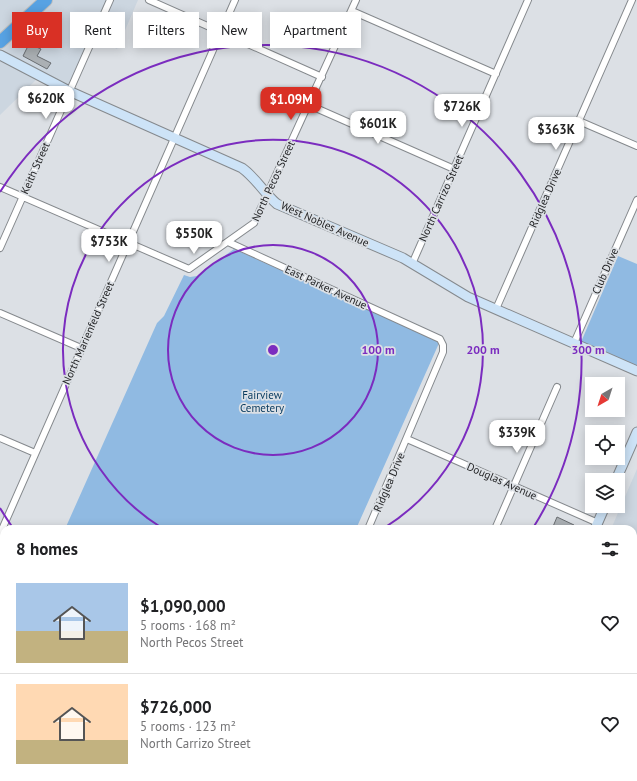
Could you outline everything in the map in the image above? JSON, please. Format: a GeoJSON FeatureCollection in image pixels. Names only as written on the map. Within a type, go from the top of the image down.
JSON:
{"type":"FeatureCollection","features":[{"type":"Feature","properties":{"kind":"highway"},"geometry":{"type":"LineString","coordinates":[[0,42],[46,0]]}},
{"type":"Feature","properties":{"kind":"street","name":"Keith Street"},"geometry":{"type":"LineString","coordinates":[[0,248],[110,0]]}},
{"type":"Feature","properties":{"kind":"street"},"geometry":{"type":"LineString","coordinates":[[149,0],[207,26]]}},
{"type":"Feature","properties":{"kind":"street","name":"North Marienfeld Street"},"geometry":{"type":"LineString","coordinates":[[230,12],[235,0]]}},
{"type":"Feature","properties":{"kind":"street","name":"North Pecos Street"},"geometry":{"type":"LineString","coordinates":[[228,242],[254,223],[356,0]]}},
{"type":"Feature","properties":{"kind":"street","name":"North Carrizo Street"},"geometry":{"type":"LineString","coordinates":[[412,264],[528,0]]}},
{"type":"Feature","properties":{"kind":"street","name":"Ridglea Drive"},"geometry":{"type":"LineString","coordinates":[[496,309],[632,0]]}},
{"type":"Feature","properties":{"kind":"street"},"geometry":{"type":"LineString","coordinates":[[352,11],[496,74]]}},
{"type":"Feature","properties":{"kind":"street","name":"North Marienfeld Street"},"geometry":{"type":"LineString","coordinates":[[4,525],[214,48]]}},
{"type":"Feature","properties":{"kind":"street"},"geometry":{"type":"LineString","coordinates":[[257,48],[322,77]]}},
{"type":"Feature","properties":{"kind":"street","name":"West Nobles Avenue"},"geometry":{"type":"LineString","coordinates":[[0,55],[69,91],[242,168],[254,178],[267,195],[277,204],[403,258],[468,297],[637,371]]}},
{"type":"Feature","properties":{"kind":"street"},"geometry":{"type":"LineString","coordinates":[[309,105],[454,169]]}},
{"type":"Feature","properties":{"kind":"street"},"geometry":{"type":"LineString","coordinates":[[579,121],[637,146]]}},
{"type":"Feature","properties":{"kind":"street"},"geometry":{"type":"LineString","coordinates":[[0,187],[189,269],[228,242]]}},
{"type":"Feature","properties":{"kind":"street","name":"Club Drive"},"geometry":{"type":"LineString","coordinates":[[574,343],[637,200]]}},
{"type":"Feature","properties":{"kind":"street","name":"East Parker Avenue"},"geometry":{"type":"LineString","coordinates":[[228,242],[440,339],[443,345]]}},
{"type":"Feature","properties":{"kind":"street"},"geometry":{"type":"LineString","coordinates":[[0,313],[81,348]]}},
{"type":"Feature","properties":{"kind":"street","name":"Ridglea Drive"},"geometry":{"type":"LineString","coordinates":[[370,525],[443,352],[443,345]]}},
{"type":"Feature","properties":{"kind":"street"},"geometry":{"type":"LineString","coordinates":[[497,525],[557,387]]}},
{"type":"Feature","properties":{"kind":"street"},"geometry":{"type":"LineString","coordinates":[[619,473],[637,432]]}},
{"type":"Feature","properties":{"kind":"street"},"geometry":{"type":"LineString","coordinates":[[0,438],[35,453]]}},
{"type":"Feature","properties":{"kind":"street","name":"Douglas Avenue"},"geometry":{"type":"LineString","coordinates":[[407,440],[513,486],[594,525]]}},
{"type":"Feature","properties":{"kind":"street"},"geometry":{"type":"LineString","coordinates":[[596,525],[602,513]]}},
{"type":"Feature","properties":{"kind":"shaded area"},"geometry":{"type":"Polygon","coordinates":[[[0,0],[138,0],[125,30],[125,12],[70,12],[70,48],[89,48],[68,95],[38,78],[0,115],[0,0]]]}},
{"type":"Feature","properties":{"kind":"shaded area"},"geometry":{"type":"Polygon","coordinates":[[[637,469],[637,525],[613,525],[618,513],[625,513],[625,497],[637,469]]]}},
{"type":"Feature","properties":{"kind":"green space","name":"Fairview Cemetery"},"geometry":{"type":"Polygon","coordinates":[[[234,249],[440,341],[358,525],[67,525],[157,323],[164,316],[184,275],[190,277],[197,276],[234,249]]]}},
{"type":"Feature","properties":{"kind":"green space"},"geometry":{"type":"Polygon","coordinates":[[[618,256],[637,264],[637,366],[581,342],[618,256]]]}},
{"type":"Feature","properties":{"kind":"building"},"geometry":{"type":"Polygon","coordinates":[[[27,48],[39,48],[41,49],[37,56],[51,63],[47,69],[23,56],[27,48]]]}},
{"type":"Feature","properties":{"kind":"building"},"geometry":{"type":"Polygon","coordinates":[[[557,517],[574,525],[554,525],[557,517]]]}}]}
